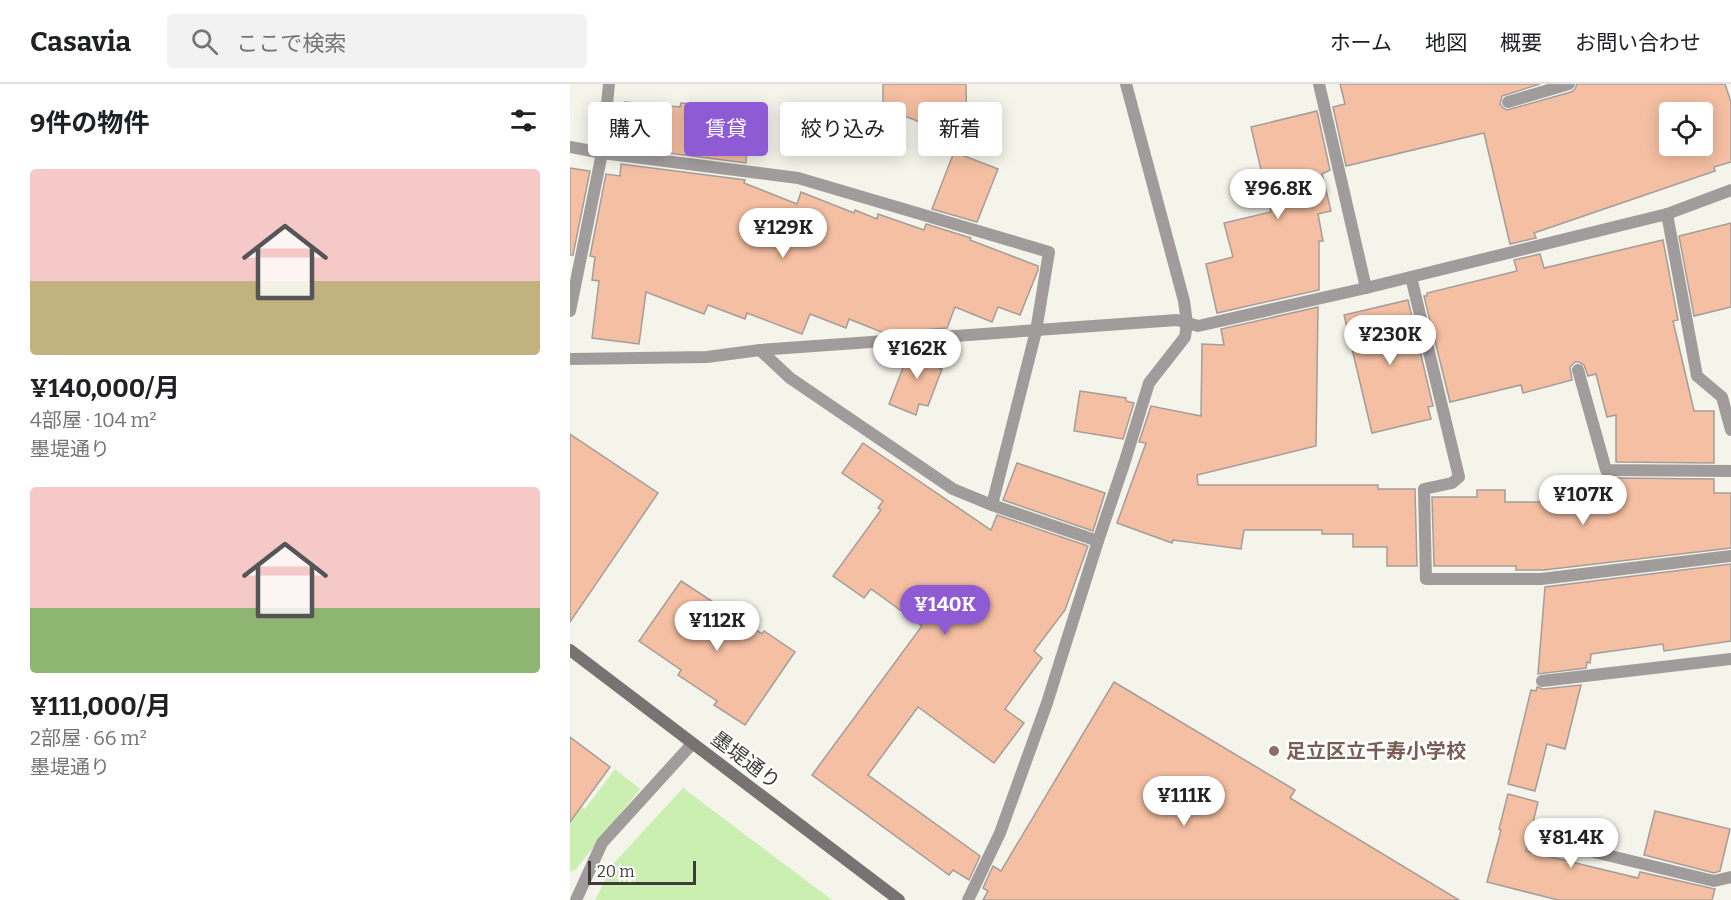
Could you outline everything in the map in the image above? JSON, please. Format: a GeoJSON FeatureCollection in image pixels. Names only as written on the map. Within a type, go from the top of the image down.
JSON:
{"type":"FeatureCollection","features":[{"type":"Feature","properties":{"kind":"main road","name":"墨堤通り"},"geometry":{"type":"LineString","coordinates":[[570,650],[899,900]]}},
{"type":"Feature","properties":{"kind":"street"},"geometry":{"type":"LineString","coordinates":[[607,102],[609,84]]}},
{"type":"Feature","properties":{"kind":"street"},"geometry":{"type":"LineString","coordinates":[[968,900],[1000,833],[1047,704],[1149,383],[1185,337],[1187,323],[1184,301],[1126,84]]}},
{"type":"Feature","properties":{"kind":"street"},"geometry":{"type":"LineString","coordinates":[[1319,84],[1366,288]]}},
{"type":"Feature","properties":{"kind":"street"},"geometry":{"type":"LineString","coordinates":[[1508,102],[1569,84]]}},
{"type":"Feature","properties":{"kind":"street"},"geometry":{"type":"LineString","coordinates":[[570,147],[588,150]]}},
{"type":"Feature","properties":{"kind":"street"},"geometry":{"type":"LineString","coordinates":[[570,311],[601,156]]}},
{"type":"Feature","properties":{"kind":"street"},"geometry":{"type":"LineString","coordinates":[[626,156],[798,178],[1049,252],[1036,331],[992,505]]}},
{"type":"Feature","properties":{"kind":"street"},"geometry":{"type":"LineString","coordinates":[[570,359],[707,357],[760,350],[1177,320],[1198,326],[1366,288],[1667,214],[1731,190]]}},
{"type":"Feature","properties":{"kind":"street"},"geometry":{"type":"LineString","coordinates":[[1667,214],[1697,376],[1722,398],[1731,430]]}},
{"type":"Feature","properties":{"kind":"street"},"geometry":{"type":"LineString","coordinates":[[1411,277],[1459,477],[1452,483],[1424,489],[1426,579],[1541,579],[1731,556]]}},
{"type":"Feature","properties":{"kind":"street"},"geometry":{"type":"LineString","coordinates":[[760,350],[790,378],[953,489],[992,505],[1098,541]]}},
{"type":"Feature","properties":{"kind":"street"},"geometry":{"type":"LineString","coordinates":[[1578,370],[1606,470],[1731,471]]}},
{"type":"Feature","properties":{"kind":"street"},"geometry":{"type":"LineString","coordinates":[[1542,681],[1731,659]]}},
{"type":"Feature","properties":{"kind":"street"},"geometry":{"type":"LineString","coordinates":[[576,900],[602,843],[692,744]]}},
{"type":"Feature","properties":{"kind":"street"},"geometry":{"type":"LineString","coordinates":[[1557,843],[1714,881],[1731,877]]}},
{"type":"Feature","properties":{"kind":"green space"},"geometry":{"type":"Polygon","coordinates":[[[615,769],[640,789],[576,869],[570,872],[570,798],[585,809],[615,769]]]}},
{"type":"Feature","properties":{"kind":"green space"},"geometry":{"type":"Polygon","coordinates":[[[683,788],[832,900],[595,900],[614,863],[683,788]]]}},
{"type":"Feature","properties":{"kind":"building"},"geometry":{"type":"Polygon","coordinates":[[[883,84],[966,84],[966,102],[918,102],[918,121],[906,117],[906,102],[883,102],[883,84]]]}},
{"type":"Feature","properties":{"kind":"building"},"geometry":{"type":"Polygon","coordinates":[[[1340,84],[1540,84],[1502,96],[1500,104],[1507,110],[1571,92],[1577,84],[1725,84],[1731,102],[1731,162],[1714,167],[1715,171],[1534,233],[1536,238],[1510,244],[1484,133],[1346,166],[1333,107],[1345,104],[1340,84]]]}},
{"type":"Feature","properties":{"kind":"building"},"geometry":{"type":"Polygon","coordinates":[[[681,103],[684,103],[684,155],[672,153],[672,106],[680,107],[681,103]]]}},
{"type":"Feature","properties":{"kind":"building"},"geometry":{"type":"Polygon","coordinates":[[[1317,111],[1330,170],[1322,174],[1331,211],[1318,214],[1323,241],[1319,241],[1319,290],[1217,313],[1206,264],[1233,257],[1224,223],[1271,212],[1251,127],[1317,111]]]}},
{"type":"Feature","properties":{"kind":"building"},"geometry":{"type":"Polygon","coordinates":[[[692,156],[746,156],[746,163],[692,156]]]}},
{"type":"Feature","properties":{"kind":"building"},"geometry":{"type":"Polygon","coordinates":[[[952,156],[964,156],[998,169],[977,222],[932,209],[952,156]]]}},
{"type":"Feature","properties":{"kind":"building"},"geometry":{"type":"Polygon","coordinates":[[[621,164],[745,180],[744,183],[797,204],[801,192],[854,213],[855,210],[877,219],[878,214],[924,230],[926,224],[971,238],[970,240],[1038,266],[1038,270],[1020,315],[998,307],[992,322],[955,307],[947,328],[884,333],[849,319],[846,328],[810,314],[802,334],[747,313],[745,319],[708,305],[704,314],[646,292],[639,344],[592,338],[599,281],[592,280],[595,257],[590,256],[606,174],[620,176],[621,164]]]}},
{"type":"Feature","properties":{"kind":"building"},"geometry":{"type":"Polygon","coordinates":[[[570,168],[590,171],[573,255],[570,255],[570,168]]]}},
{"type":"Feature","properties":{"kind":"building"},"geometry":{"type":"Polygon","coordinates":[[[1731,223],[1731,307],[1694,316],[1679,236],[1731,223]]]}},
{"type":"Feature","properties":{"kind":"building"},"geometry":{"type":"Polygon","coordinates":[[[1663,240],[1678,320],[1673,321],[1694,411],[1714,411],[1714,463],[1616,462],[1616,415],[1607,417],[1596,374],[1588,376],[1584,365],[1579,362],[1575,362],[1570,367],[1572,380],[1523,393],[1521,385],[1450,402],[1424,296],[1427,296],[1427,293],[1517,271],[1514,260],[1540,254],[1544,268],[1663,240]]]}},
{"type":"Feature","properties":{"kind":"building"},"geometry":{"type":"Polygon","coordinates":[[[1408,300],[1433,406],[1428,407],[1431,419],[1372,433],[1344,315],[1408,300]]]}},
{"type":"Feature","properties":{"kind":"building"},"geometry":{"type":"Polygon","coordinates":[[[1318,307],[1316,446],[1197,475],[1198,485],[1378,485],[1378,489],[1415,489],[1417,566],[1387,566],[1387,547],[1353,547],[1353,534],[1322,534],[1322,530],[1244,530],[1241,549],[1173,540],[1172,543],[1117,523],[1146,443],[1139,442],[1151,406],[1201,416],[1202,344],[1224,345],[1221,329],[1318,307]]]}},
{"type":"Feature","properties":{"kind":"building"},"geometry":{"type":"Polygon","coordinates":[[[940,345],[937,353],[932,352],[929,364],[942,369],[928,406],[919,404],[916,415],[889,404],[911,347],[940,345]]]}},
{"type":"Feature","properties":{"kind":"building"},"geometry":{"type":"Polygon","coordinates":[[[1080,391],[1126,398],[1126,401],[1134,403],[1123,439],[1074,431],[1080,391]]]}},
{"type":"Feature","properties":{"kind":"building"},"geometry":{"type":"Polygon","coordinates":[[[570,434],[658,493],[570,622],[570,434]]]}},
{"type":"Feature","properties":{"kind":"building"},"geometry":{"type":"Polygon","coordinates":[[[863,443],[991,530],[997,515],[1088,546],[1065,610],[1034,651],[1042,658],[1005,709],[1024,723],[994,763],[918,707],[868,775],[980,856],[969,880],[953,870],[949,875],[812,775],[922,626],[871,589],[864,598],[833,576],[881,510],[878,508],[883,501],[842,473],[863,443]]]}},
{"type":"Feature","properties":{"kind":"building"},"geometry":{"type":"Polygon","coordinates":[[[1017,463],[1105,493],[1093,531],[1003,500],[1017,463]]]}},
{"type":"Feature","properties":{"kind":"building"},"geometry":{"type":"Polygon","coordinates":[[[1616,478],[1714,479],[1714,493],[1731,493],[1731,548],[1544,570],[1516,570],[1516,566],[1434,566],[1432,497],[1477,497],[1477,490],[1505,490],[1505,502],[1566,502],[1566,496],[1598,496],[1598,491],[1616,491],[1616,478]]]}},
{"type":"Feature","properties":{"kind":"building"},"geometry":{"type":"Polygon","coordinates":[[[1731,564],[1731,641],[1664,651],[1663,644],[1591,654],[1590,663],[1587,662],[1586,668],[1538,674],[1545,587],[1731,564]]]}},
{"type":"Feature","properties":{"kind":"building"},"geometry":{"type":"Polygon","coordinates":[[[681,581],[762,634],[764,631],[795,652],[745,725],[714,705],[717,701],[678,675],[681,670],[639,641],[681,581]]]}},
{"type":"Feature","properties":{"kind":"building"},"geometry":{"type":"Polygon","coordinates":[[[1114,682],[1295,790],[1290,798],[1459,900],[983,900],[988,891],[983,888],[993,866],[1001,871],[1114,682]]]}},
{"type":"Feature","properties":{"kind":"building"},"geometry":{"type":"Polygon","coordinates":[[[1581,685],[1565,749],[1547,744],[1535,791],[1508,784],[1531,690],[1536,691],[1537,687],[1543,689],[1581,685]]]}},
{"type":"Feature","properties":{"kind":"building"},"geometry":{"type":"Polygon","coordinates":[[[570,737],[610,767],[570,822],[570,737]]]}},
{"type":"Feature","properties":{"kind":"building"},"geometry":{"type":"Polygon","coordinates":[[[1508,794],[1538,802],[1526,851],[1638,878],[1640,872],[1715,889],[1712,900],[1558,900],[1487,882],[1508,794]]]}},
{"type":"Feature","properties":{"kind":"building"},"geometry":{"type":"Polygon","coordinates":[[[1655,811],[1730,829],[1720,871],[1714,873],[1644,855],[1655,811]]]}},
{"type":"Feature","properties":{"kind":"place","name":"足立区立千寿小学校"},"geometry":{"type":"Point","coordinates":[1274,751]}}]}
